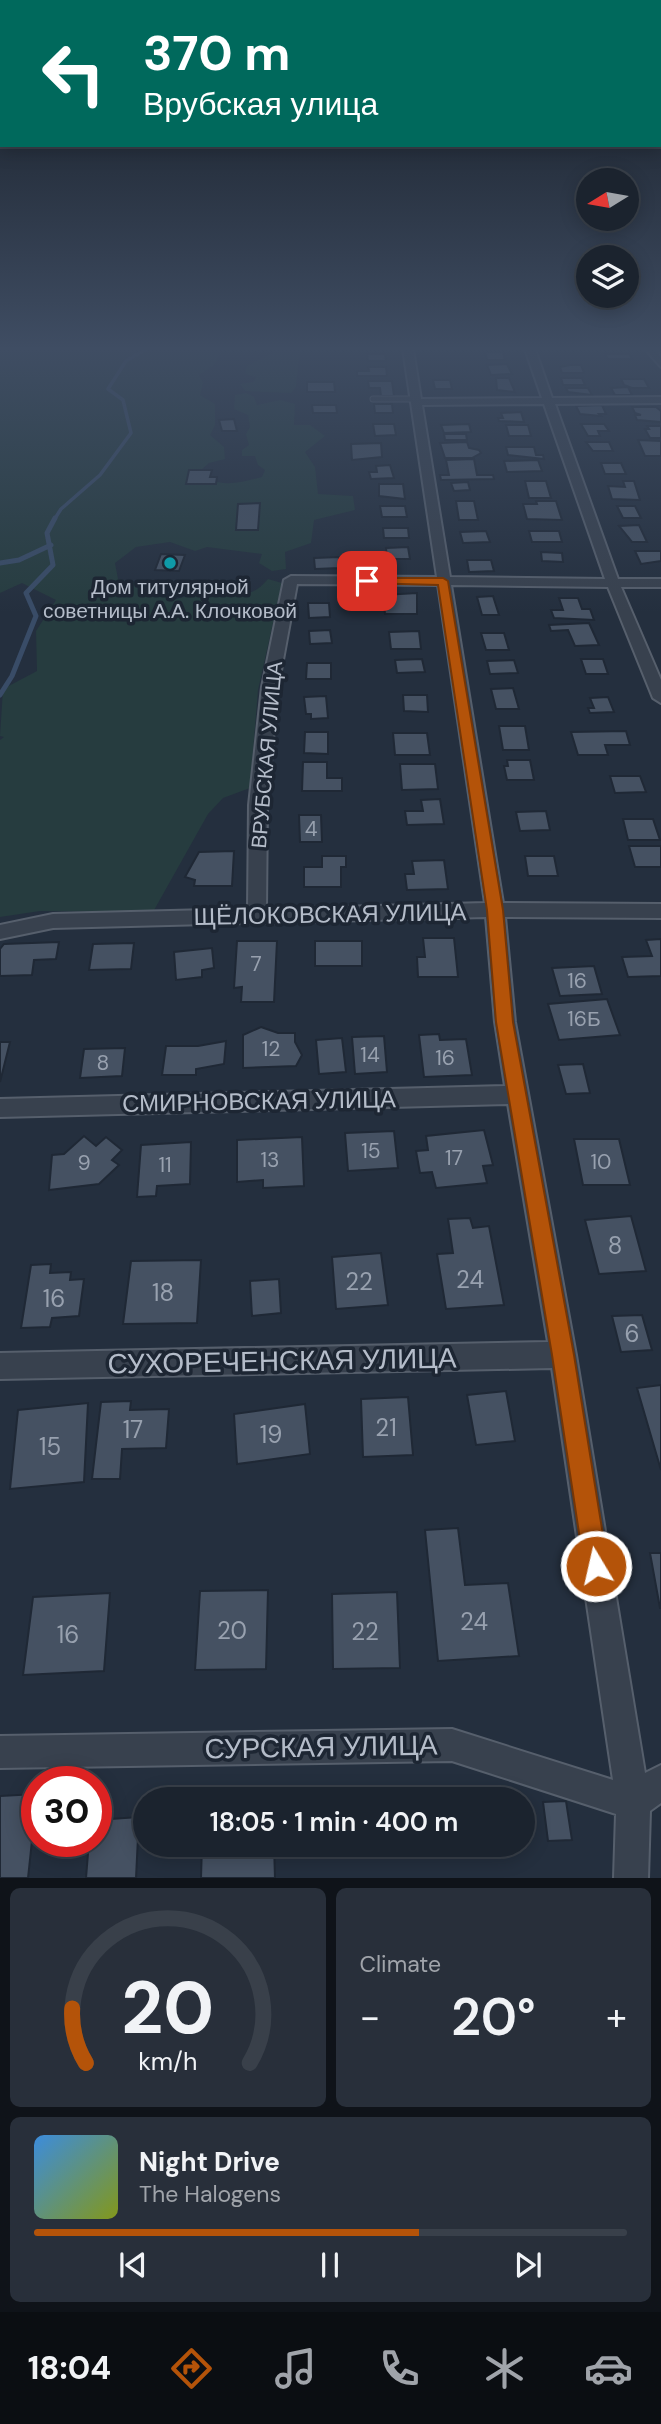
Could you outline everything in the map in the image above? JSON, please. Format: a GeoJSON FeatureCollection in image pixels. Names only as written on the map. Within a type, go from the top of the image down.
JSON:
{"type":"FeatureCollection","features":[{"type":"Feature","properties":{"kind":"street"},"geometry":{"type":"LineString","coordinates":[[420,437],[495,910],[505,1022],[563,1355],[633,1803],[631,1878]]}},
{"type":"Feature","properties":{"kind":"street"},"geometry":{"type":"LineString","coordinates":[[560,437],[612,583],[661,698]]}},
{"type":"Feature","properties":{"kind":"street","name":"ВРУБСКАЯ УЛИЦА"},"geometry":{"type":"LineString","coordinates":[[257,916],[258,805],[270,687],[291,580],[661,583]]}},
{"type":"Feature","properties":{"kind":"street","name":"ЩЁЛОКОВСКАЯ УЛИЦА"},"geometry":{"type":"LineString","coordinates":[[0,932],[53,921],[495,910],[661,911]]}},
{"type":"Feature","properties":{"kind":"street","name":"СМИРНОВСКАЯ УЛИЦА"},"geometry":{"type":"LineString","coordinates":[[0,1108],[519,1095]]}},
{"type":"Feature","properties":{"kind":"street","name":"СУХОРЕЧЕНСКАЯ УЛИЦА"},"geometry":{"type":"LineString","coordinates":[[0,1366],[563,1355]]}},
{"type":"Feature","properties":{"kind":"street","name":"СУРСКАЯ УЛИЦА"},"geometry":{"type":"LineString","coordinates":[[0,1752],[452,1745],[633,1803]]}},
{"type":"Feature","properties":{"kind":"street"},"geometry":{"type":"LineString","coordinates":[[633,1803],[661,1782]]}},
{"type":"Feature","properties":{"kind":"green space"},"geometry":{"type":"Polygon","coordinates":[[[0,437],[212,437],[224,447],[225,459],[209,463],[201,470],[213,481],[229,483],[262,477],[265,470],[258,465],[255,456],[242,456],[242,450],[249,445],[247,437],[324,437],[305,452],[315,467],[318,494],[353,496],[355,510],[314,520],[311,543],[285,552],[286,569],[272,571],[259,563],[262,554],[207,547],[195,551],[170,542],[136,547],[115,563],[118,579],[151,586],[173,600],[206,592],[246,594],[253,592],[268,579],[282,583],[258,690],[250,788],[223,798],[208,814],[153,912],[40,911],[0,917],[0,740],[4,737],[0,736],[3,689],[37,671],[36,631],[56,600],[22,583],[0,593],[0,437]]]}},
{"type":"Feature","properties":{"kind":"building"},"geometry":{"type":"Polygon","coordinates":[[[444,437],[466,437],[467,440],[445,440],[444,437]]]}},
{"type":"Feature","properties":{"kind":"building"},"geometry":{"type":"Polygon","coordinates":[[[638,440],[661,441],[661,456],[645,456],[638,440]]]}},
{"type":"Feature","properties":{"kind":"building"},"geometry":{"type":"Polygon","coordinates":[[[467,442],[469,448],[481,453],[472,458],[445,458],[440,443],[467,442]]]}},
{"type":"Feature","properties":{"kind":"building"},"geometry":{"type":"Polygon","coordinates":[[[586,442],[609,442],[613,451],[593,451],[586,442]]]}},
{"type":"Feature","properties":{"kind":"building"},"geometry":{"type":"Polygon","coordinates":[[[381,443],[382,457],[352,460],[351,444],[381,443]]]}},
{"type":"Feature","properties":{"kind":"building"},"geometry":{"type":"Polygon","coordinates":[[[506,447],[534,447],[536,455],[543,455],[544,459],[508,455],[506,447]]]}},
{"type":"Feature","properties":{"kind":"building"},"geometry":{"type":"Polygon","coordinates":[[[474,459],[477,475],[493,475],[494,479],[441,480],[440,475],[449,475],[446,460],[474,459]]]}},
{"type":"Feature","properties":{"kind":"building"},"geometry":{"type":"Polygon","coordinates":[[[538,460],[542,471],[507,472],[504,461],[538,460]]]}},
{"type":"Feature","properties":{"kind":"building"},"geometry":{"type":"Polygon","coordinates":[[[601,463],[621,463],[626,474],[605,474],[601,463]]]}},
{"type":"Feature","properties":{"kind":"building"},"geometry":{"type":"Polygon","coordinates":[[[390,465],[394,478],[371,479],[369,472],[377,472],[376,466],[390,465]]]}},
{"type":"Feature","properties":{"kind":"building"},"geometry":{"type":"Polygon","coordinates":[[[189,470],[212,470],[210,477],[217,477],[216,484],[186,484],[189,470]]]}},
{"type":"Feature","properties":{"kind":"building"},"geometry":{"type":"Polygon","coordinates":[[[525,481],[546,481],[551,498],[529,498],[525,481]]]}},
{"type":"Feature","properties":{"kind":"building"},"geometry":{"type":"Polygon","coordinates":[[[623,481],[634,481],[640,500],[612,499],[608,486],[625,487],[623,481]]]}},
{"type":"Feature","properties":{"kind":"building"},"geometry":{"type":"Polygon","coordinates":[[[468,482],[470,490],[454,491],[451,483],[468,482]]]}},
{"type":"Feature","properties":{"kind":"building"},"geometry":{"type":"Polygon","coordinates":[[[379,484],[403,484],[405,499],[379,496],[379,484]]]}},
{"type":"Feature","properties":{"kind":"building"},"geometry":{"type":"Polygon","coordinates":[[[456,501],[474,501],[478,520],[459,520],[456,501]]]}},
{"type":"Feature","properties":{"kind":"building"},"geometry":{"type":"Polygon","coordinates":[[[536,501],[556,501],[562,520],[527,519],[523,504],[537,504],[536,501]]]}},
{"type":"Feature","properties":{"kind":"building"},"geometry":{"type":"Polygon","coordinates":[[[260,503],[258,530],[236,530],[238,504],[260,503]]]}},
{"type":"Feature","properties":{"kind":"building"},"geometry":{"type":"Polygon","coordinates":[[[380,506],[405,506],[407,517],[382,517],[380,506]]]}},
{"type":"Feature","properties":{"kind":"building"},"geometry":{"type":"Polygon","coordinates":[[[617,506],[635,506],[641,518],[623,518],[617,506]]]}},
{"type":"Feature","properties":{"kind":"building"},"geometry":{"type":"Polygon","coordinates":[[[639,525],[647,542],[632,542],[619,526],[639,525]]]}},
{"type":"Feature","properties":{"kind":"building"},"geometry":{"type":"Polygon","coordinates":[[[383,528],[408,528],[409,538],[384,538],[383,528]]]}},
{"type":"Feature","properties":{"kind":"building"},"geometry":{"type":"Polygon","coordinates":[[[486,531],[490,542],[463,543],[460,532],[486,531]]]}},
{"type":"Feature","properties":{"kind":"building"},"geometry":{"type":"Polygon","coordinates":[[[529,531],[559,531],[562,542],[532,542],[529,531]]]}},
{"type":"Feature","properties":{"kind":"building"},"geometry":{"type":"Polygon","coordinates":[[[408,547],[410,559],[387,559],[386,548],[408,547]]]}},
{"type":"Feature","properties":{"kind":"building"},"geometry":{"type":"Polygon","coordinates":[[[635,551],[661,551],[661,561],[641,564],[635,551]]]}},
{"type":"Feature","properties":{"kind":"building"},"geometry":{"type":"Polygon","coordinates":[[[541,552],[562,553],[563,562],[542,561],[541,552]]]}},
{"type":"Feature","properties":{"kind":"building","name":"Дом титулярной советницы А.А. Клочковой"},"geometry":{"type":"Polygon","coordinates":[[[161,554],[185,555],[179,571],[155,570],[161,554]]]}},
{"type":"Feature","properties":{"kind":"building"},"geometry":{"type":"Polygon","coordinates":[[[339,557],[340,568],[315,569],[314,558],[339,557]]]}},
{"type":"Feature","properties":{"kind":"building"},"geometry":{"type":"Polygon","coordinates":[[[467,560],[491,560],[494,571],[469,572],[467,560]]]}},
{"type":"Feature","properties":{"kind":"building"},"geometry":{"type":"Polygon","coordinates":[[[417,593],[417,614],[385,614],[383,595],[417,593]]]}},
{"type":"Feature","properties":{"kind":"building"},"geometry":{"type":"Polygon","coordinates":[[[493,596],[499,615],[482,615],[477,597],[493,596]]]}},
{"type":"Feature","properties":{"kind":"building"},"geometry":{"type":"Polygon","coordinates":[[[559,598],[578,598],[582,609],[590,609],[594,620],[554,618],[551,610],[563,610],[559,598]]]}},
{"type":"Feature","properties":{"kind":"building"},"geometry":{"type":"Polygon","coordinates":[[[308,603],[329,603],[330,617],[309,618],[308,603]]]}},
{"type":"Feature","properties":{"kind":"building"},"geometry":{"type":"Polygon","coordinates":[[[589,623],[599,645],[575,646],[568,630],[551,631],[549,625],[589,623]]]}},
{"type":"Feature","properties":{"kind":"building"},"geometry":{"type":"Polygon","coordinates":[[[330,630],[332,643],[310,644],[309,631],[330,630]]]}},
{"type":"Feature","properties":{"kind":"building"},"geometry":{"type":"Polygon","coordinates":[[[419,631],[421,649],[391,649],[389,632],[419,631]]]}},
{"type":"Feature","properties":{"kind":"building"},"geometry":{"type":"Polygon","coordinates":[[[481,633],[504,633],[509,650],[486,650],[481,633]]]}},
{"type":"Feature","properties":{"kind":"building"},"geometry":{"type":"Polygon","coordinates":[[[422,659],[425,672],[397,673],[395,660],[422,659]]]}},
{"type":"Feature","properties":{"kind":"building"},"geometry":{"type":"Polygon","coordinates":[[[581,659],[603,659],[608,674],[586,674],[581,659]]]}},
{"type":"Feature","properties":{"kind":"building"},"geometry":{"type":"Polygon","coordinates":[[[514,660],[518,673],[490,674],[487,661],[514,660]]]}},
{"type":"Feature","properties":{"kind":"building"},"geometry":{"type":"Polygon","coordinates":[[[307,663],[331,663],[331,679],[306,679],[307,663]]]}},
{"type":"Feature","properties":{"kind":"building"},"geometry":{"type":"Polygon","coordinates":[[[513,688],[519,709],[496,709],[491,689],[513,688]]]}},
{"type":"Feature","properties":{"kind":"building"},"geometry":{"type":"Polygon","coordinates":[[[403,695],[427,695],[428,712],[404,711],[403,695]]]}},
{"type":"Feature","properties":{"kind":"building"},"geometry":{"type":"Polygon","coordinates":[[[326,696],[328,718],[311,719],[311,714],[306,714],[304,697],[326,696]]]}},
{"type":"Feature","properties":{"kind":"building"},"geometry":{"type":"Polygon","coordinates":[[[608,697],[614,712],[590,713],[588,708],[594,708],[590,698],[608,697]]]}},
{"type":"Feature","properties":{"kind":"building"},"geometry":{"type":"Polygon","coordinates":[[[499,726],[525,726],[529,750],[503,750],[499,726]]]}},
{"type":"Feature","properties":{"kind":"building"},"geometry":{"type":"Polygon","coordinates":[[[626,731],[630,745],[605,745],[608,755],[578,755],[571,732],[626,731]]]}},
{"type":"Feature","properties":{"kind":"building"},"geometry":{"type":"Polygon","coordinates":[[[305,732],[328,732],[328,754],[304,753],[305,732]]]}},
{"type":"Feature","properties":{"kind":"building"},"geometry":{"type":"Polygon","coordinates":[[[393,733],[427,733],[430,755],[395,755],[393,733]]]}},
{"type":"Feature","properties":{"kind":"building"},"geometry":{"type":"Polygon","coordinates":[[[507,760],[530,760],[534,780],[507,780],[504,766],[508,766],[507,760]]]}},
{"type":"Feature","properties":{"kind":"building"},"geometry":{"type":"Polygon","coordinates":[[[303,762],[327,762],[327,778],[342,778],[342,791],[302,791],[303,762]]]}},
{"type":"Feature","properties":{"kind":"building"},"geometry":{"type":"Polygon","coordinates":[[[400,764],[435,764],[438,789],[402,790],[400,764]]]}},
{"type":"Feature","properties":{"kind":"building"},"geometry":{"type":"Polygon","coordinates":[[[610,776],[640,776],[646,792],[615,793],[610,776]]]}},
{"type":"Feature","properties":{"kind":"building"},"geometry":{"type":"Polygon","coordinates":[[[440,799],[444,824],[407,825],[405,811],[423,811],[421,800],[440,799]]]}},
{"type":"Feature","properties":{"kind":"building"},"geometry":{"type":"Polygon","coordinates":[[[546,811],[550,830],[520,831],[516,812],[546,811]]]}},
{"type":"Feature","properties":{"kind":"building"},"geometry":{"type":"Polygon","coordinates":[[[299,815],[321,815],[322,842],[300,842],[299,815]]]}},
{"type":"Feature","properties":{"kind":"building"},"geometry":{"type":"Polygon","coordinates":[[[623,819],[653,819],[660,840],[628,840],[623,819]]]}},
{"type":"Feature","properties":{"kind":"building"},"geometry":{"type":"Polygon","coordinates":[[[629,846],[661,846],[661,867],[635,867],[629,846]]]}},
{"type":"Feature","properties":{"kind":"building"},"geometry":{"type":"Polygon","coordinates":[[[234,851],[232,886],[194,886],[195,880],[185,877],[199,852],[234,851]]]}},
{"type":"Feature","properties":{"kind":"building"},"geometry":{"type":"Polygon","coordinates":[[[322,856],[346,856],[346,867],[341,867],[341,887],[304,887],[304,867],[322,867],[322,856]]]}},
{"type":"Feature","properties":{"kind":"building"},"geometry":{"type":"Polygon","coordinates":[[[525,856],[554,856],[558,876],[528,876],[525,856]]]}},
{"type":"Feature","properties":{"kind":"building"},"geometry":{"type":"Polygon","coordinates":[[[444,860],[448,889],[407,890],[405,874],[414,874],[412,861],[444,860]]]}},
{"type":"Feature","properties":{"kind":"building"},"geometry":{"type":"Polygon","coordinates":[[[423,938],[454,938],[458,977],[418,977],[417,957],[425,957],[423,938]]]}},
{"type":"Feature","properties":{"kind":"building"},"geometry":{"type":"Polygon","coordinates":[[[661,939],[661,976],[628,977],[622,957],[652,956],[646,940],[661,939]]]}},
{"type":"Feature","properties":{"kind":"building"},"geometry":{"type":"Polygon","coordinates":[[[237,941],[277,941],[274,1002],[241,1002],[242,987],[234,988],[237,941]]]}},
{"type":"Feature","properties":{"kind":"building"},"geometry":{"type":"Polygon","coordinates":[[[315,941],[362,941],[362,966],[315,966],[315,941]]]}},
{"type":"Feature","properties":{"kind":"building"},"geometry":{"type":"Polygon","coordinates":[[[59,942],[56,959],[34,960],[32,975],[0,976],[0,949],[4,944],[59,942]]]}},
{"type":"Feature","properties":{"kind":"building"},"geometry":{"type":"Polygon","coordinates":[[[134,943],[131,969],[89,970],[93,944],[134,943]]]}},
{"type":"Feature","properties":{"kind":"building"},"geometry":{"type":"Polygon","coordinates":[[[212,948],[214,968],[202,970],[202,977],[176,980],[174,952],[212,948]]]}},
{"type":"Feature","properties":{"kind":"building"},"geometry":{"type":"Polygon","coordinates":[[[594,966],[602,994],[560,996],[552,968],[594,966]]]}},
{"type":"Feature","properties":{"kind":"building"},"geometry":{"type":"Polygon","coordinates":[[[607,999],[620,1035],[559,1040],[548,1004],[607,999]]]}},
{"type":"Feature","properties":{"kind":"building"},"geometry":{"type":"Polygon","coordinates":[[[261,1027],[278,1033],[295,1033],[295,1042],[302,1055],[296,1066],[243,1068],[243,1035],[261,1027]]]}},
{"type":"Feature","properties":{"kind":"building"},"geometry":{"type":"Polygon","coordinates":[[[439,1034],[440,1040],[466,1039],[472,1075],[424,1077],[419,1035],[439,1034]]]}},
{"type":"Feature","properties":{"kind":"building"},"geometry":{"type":"Polygon","coordinates":[[[384,1036],[387,1072],[355,1074],[352,1037],[384,1036]]]}},
{"type":"Feature","properties":{"kind":"building"},"geometry":{"type":"Polygon","coordinates":[[[342,1038],[346,1072],[319,1074],[316,1040],[342,1038]]]}},
{"type":"Feature","properties":{"kind":"building"},"geometry":{"type":"Polygon","coordinates":[[[226,1041],[224,1064],[196,1069],[196,1075],[162,1075],[166,1046],[198,1046],[226,1041]]]}},
{"type":"Feature","properties":{"kind":"building"},"geometry":{"type":"Polygon","coordinates":[[[0,1042],[10,1042],[0,1082],[0,1042]]]}},
{"type":"Feature","properties":{"kind":"building"},"geometry":{"type":"Polygon","coordinates":[[[125,1048],[122,1076],[80,1078],[84,1049],[125,1048]]]}},
{"type":"Feature","properties":{"kind":"building"},"geometry":{"type":"Polygon","coordinates":[[[583,1064],[590,1093],[566,1094],[558,1065],[583,1064]]]}},
{"type":"Feature","properties":{"kind":"building"},"geometry":{"type":"Polygon","coordinates":[[[484,1130],[493,1165],[483,1166],[487,1183],[436,1188],[432,1172],[420,1173],[416,1151],[428,1150],[426,1136],[484,1130]]]}},
{"type":"Feature","properties":{"kind":"building"},"geometry":{"type":"Polygon","coordinates":[[[394,1131],[398,1168],[348,1171],[345,1133],[394,1131]]]}},
{"type":"Feature","properties":{"kind":"building"},"geometry":{"type":"Polygon","coordinates":[[[84,1136],[96,1146],[106,1137],[122,1150],[112,1160],[119,1165],[99,1184],[49,1190],[52,1155],[64,1154],[84,1136]]]}},
{"type":"Feature","properties":{"kind":"building"},"geometry":{"type":"Polygon","coordinates":[[[302,1137],[304,1186],[263,1188],[263,1180],[237,1182],[237,1140],[302,1137]]]}},
{"type":"Feature","properties":{"kind":"building"},"geometry":{"type":"Polygon","coordinates":[[[574,1139],[619,1139],[630,1185],[583,1185],[574,1139]]]}},
{"type":"Feature","properties":{"kind":"building"},"geometry":{"type":"Polygon","coordinates":[[[191,1142],[190,1184],[157,1186],[156,1196],[137,1197],[141,1145],[191,1142]]]}},
{"type":"Feature","properties":{"kind":"building"},"geometry":{"type":"Polygon","coordinates":[[[631,1216],[646,1271],[599,1274],[585,1220],[631,1216]]]}},
{"type":"Feature","properties":{"kind":"building"},"geometry":{"type":"Polygon","coordinates":[[[470,1218],[473,1228],[489,1226],[504,1305],[446,1309],[437,1254],[453,1253],[448,1219],[470,1218]]]}},
{"type":"Feature","properties":{"kind":"building"},"geometry":{"type":"Polygon","coordinates":[[[381,1253],[388,1305],[336,1309],[332,1257],[381,1253]]]}},
{"type":"Feature","properties":{"kind":"building"},"geometry":{"type":"Polygon","coordinates":[[[201,1260],[197,1323],[123,1324],[131,1261],[201,1260]]]}},
{"type":"Feature","properties":{"kind":"building"},"geometry":{"type":"Polygon","coordinates":[[[51,1264],[50,1273],[71,1272],[70,1280],[84,1279],[79,1316],[52,1318],[50,1327],[21,1328],[31,1265],[51,1264]]]}},
{"type":"Feature","properties":{"kind":"building"},"geometry":{"type":"Polygon","coordinates":[[[279,1279],[281,1313],[252,1316],[250,1281],[279,1279]]]}},
{"type":"Feature","properties":{"kind":"building"},"geometry":{"type":"Polygon","coordinates":[[[642,1315],[652,1350],[621,1352],[612,1316],[642,1315]]]}},
{"type":"Feature","properties":{"kind":"building"},"geometry":{"type":"Polygon","coordinates":[[[661,1385],[661,1470],[637,1388],[661,1385]]]}},
{"type":"Feature","properties":{"kind":"building"},"geometry":{"type":"Polygon","coordinates":[[[506,1391],[515,1441],[476,1445],[467,1395],[506,1391]]]}},
{"type":"Feature","properties":{"kind":"building"},"geometry":{"type":"Polygon","coordinates":[[[408,1397],[413,1455],[363,1457],[361,1399],[408,1397]]]}},
{"type":"Feature","properties":{"kind":"building"},"geometry":{"type":"Polygon","coordinates":[[[131,1401],[130,1410],[169,1409],[166,1448],[122,1449],[120,1479],[92,1479],[101,1402],[131,1401]]]}},
{"type":"Feature","properties":{"kind":"building"},"geometry":{"type":"Polygon","coordinates":[[[88,1403],[84,1482],[10,1489],[18,1410],[88,1403]]]}},
{"type":"Feature","properties":{"kind":"building"},"geometry":{"type":"Polygon","coordinates":[[[305,1404],[310,1454],[237,1464],[234,1414],[305,1404]]]}},
{"type":"Feature","properties":{"kind":"building"},"geometry":{"type":"Polygon","coordinates":[[[458,1528],[465,1585],[508,1583],[519,1656],[438,1661],[425,1530],[458,1528]]]}},
{"type":"Feature","properties":{"kind":"building"},"geometry":{"type":"Polygon","coordinates":[[[650,1553],[661,1553],[661,1608],[660,1608],[650,1553]]]}},
{"type":"Feature","properties":{"kind":"building"},"geometry":{"type":"Polygon","coordinates":[[[268,1590],[266,1669],[195,1670],[200,1591],[268,1590]]]}},
{"type":"Feature","properties":{"kind":"building"},"geometry":{"type":"Polygon","coordinates":[[[397,1592],[400,1668],[333,1669],[332,1594],[397,1592]]]}},
{"type":"Feature","properties":{"kind":"building"},"geometry":{"type":"Polygon","coordinates":[[[110,1593],[104,1671],[23,1675],[33,1597],[110,1593]]]}},
{"type":"Feature","properties":{"kind":"building"},"geometry":{"type":"Polygon","coordinates":[[[21,1795],[21,1857],[30,1857],[28,1878],[0,1878],[0,1796],[21,1795]]]}},
{"type":"Feature","properties":{"kind":"building"},"geometry":{"type":"Polygon","coordinates":[[[566,1801],[572,1840],[548,1841],[543,1802],[566,1801]]]}},
{"type":"Feature","properties":{"kind":"building"},"geometry":{"type":"Polygon","coordinates":[[[133,1817],[136,1878],[86,1878],[88,1857],[112,1857],[112,1819],[133,1817]]]}},
{"type":"Feature","properties":{"kind":"building"},"geometry":{"type":"Polygon","coordinates":[[[202,1857],[274,1857],[275,1878],[201,1878],[202,1857]]]}},
{"type":"Feature","properties":{"kind":"waterway"},"geometry":{"type":"LineString","coordinates":[[54,520],[61,509],[100,475],[128,437]]}},
{"type":"Feature","properties":{"kind":"waterway"},"geometry":{"type":"LineString","coordinates":[[49,546],[47,533],[55,518]]}},
{"type":"Feature","properties":{"kind":"waterway"},"geometry":{"type":"LineString","coordinates":[[0,563],[19,560],[49,546]]}},
{"type":"Feature","properties":{"kind":"waterway"},"geometry":{"type":"LineString","coordinates":[[0,695],[12,676],[36,616],[26,593],[53,565],[49,546]]}},
{"type":"Feature","properties":{"kind":"place","name":"Дом титулярной советницы А.А. Клочковой"},"geometry":{"type":"Point","coordinates":[170,563]}},
{"type":"Feature","properties":{"kind":"route"},"geometry":{"type":"LineString","coordinates":[[367,581],[443,581],[495,910],[505,1022],[563,1355],[596,1566]]}}]}
